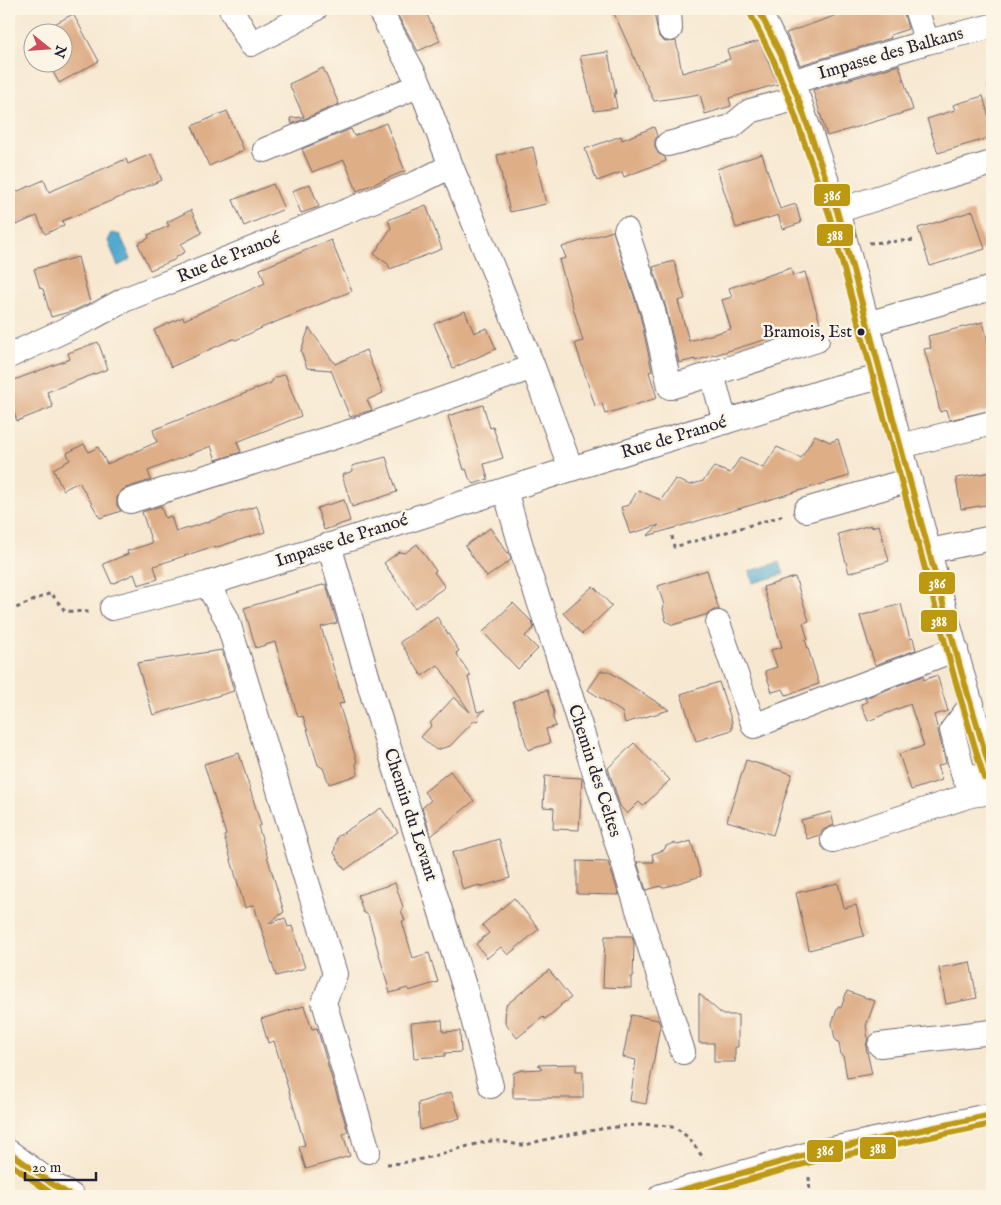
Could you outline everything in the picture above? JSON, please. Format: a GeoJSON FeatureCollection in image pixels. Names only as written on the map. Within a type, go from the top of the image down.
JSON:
{"type":"FeatureCollection","features":[{"type":"Feature","properties":{"kind":"street"},"geometry":{"type":"LineString","coordinates":[[231,9],[251,44],[315,9]]}},
{"type":"Feature","properties":{"kind":"street"},"geometry":{"type":"LineString","coordinates":[[379,9],[420,84],[451,166],[533,367],[571,469]]}},
{"type":"Feature","properties":{"kind":"street"},"geometry":{"type":"LineString","coordinates":[[758,9],[794,90],[837,211],[992,777]]}},
{"type":"Feature","properties":{"kind":"street"},"geometry":{"type":"LineString","coordinates":[[916,9],[927,42]]}},
{"type":"Feature","properties":{"kind":"street","name":"Impasse des Balkans"},"geometry":{"type":"LineString","coordinates":[[668,144],[731,127],[750,111],[794,90],[927,42],[992,26]]}},
{"type":"Feature","properties":{"kind":"street"},"geometry":{"type":"LineString","coordinates":[[265,150],[420,84]]}},
{"type":"Feature","properties":{"kind":"street"},"geometry":{"type":"LineString","coordinates":[[837,211],[992,163]]}},
{"type":"Feature","properties":{"kind":"street","name":"Rue de Pranoé"},"geometry":{"type":"LineString","coordinates":[[9,356],[91,318],[124,300],[417,183],[451,166]]}},
{"type":"Feature","properties":{"kind":"street"},"geometry":{"type":"LineString","coordinates":[[626,230],[652,312],[670,387],[817,340]]}},
{"type":"Feature","properties":{"kind":"street"},"geometry":{"type":"LineString","coordinates":[[867,324],[986,290]]}},
{"type":"Feature","properties":{"kind":"street"},"geometry":{"type":"LineString","coordinates":[[130,501],[356,430],[533,367]]}},
{"type":"Feature","properties":{"kind":"street"},"geometry":{"type":"LineString","coordinates":[[712,374],[725,422]]}},
{"type":"Feature","properties":{"kind":"street","name":"Rue de Pranoé"},"geometry":{"type":"LineString","coordinates":[[571,469],[835,388],[882,377]]}},
{"type":"Feature","properties":{"kind":"street"},"geometry":{"type":"LineString","coordinates":[[901,446],[992,423]]}},
{"type":"Feature","properties":{"kind":"street","name":"Impasse de Pranoé"},"geometry":{"type":"LineString","coordinates":[[112,608],[207,584],[571,469]]}},
{"type":"Feature","properties":{"kind":"street"},"geometry":{"type":"LineString","coordinates":[[797,511],[910,480]]}},
{"type":"Feature","properties":{"kind":"street","name":"Chemin des Celtes"},"geometry":{"type":"LineString","coordinates":[[505,490],[527,567],[556,650],[683,1052]]}},
{"type":"Feature","properties":{"kind":"street"},"geometry":{"type":"LineString","coordinates":[[930,551],[992,538]]}},
{"type":"Feature","properties":{"kind":"street","name":"Chemin du Levant"},"geometry":{"type":"LineString","coordinates":[[329,545],[377,710],[465,989],[491,1086]]}},
{"type":"Feature","properties":{"kind":"street"},"geometry":{"type":"LineString","coordinates":[[207,584],[227,619],[335,974],[324,1002],[368,1150]]}},
{"type":"Feature","properties":{"kind":"street"},"geometry":{"type":"LineString","coordinates":[[718,623],[754,726],[956,649]]}},
{"type":"Feature","properties":{"kind":"street"},"geometry":{"type":"LineString","coordinates":[[833,840],[971,795],[992,792]]}},
{"type":"Feature","properties":{"kind":"street"},"geometry":{"type":"LineString","coordinates":[[880,1045],[992,1032]]}},
{"type":"Feature","properties":{"kind":"street"},"geometry":{"type":"LineString","coordinates":[[661,1196],[809,1154],[992,1115]]}},
{"type":"Feature","properties":{"kind":"street"},"geometry":{"type":"LineString","coordinates":[[9,1152],[52,1184],[72,1196]]}},
{"type":"Feature","properties":{"kind":"path"},"geometry":{"type":"LineString","coordinates":[[846,244],[916,240]]}},
{"type":"Feature","properties":{"kind":"path"},"geometry":{"type":"LineString","coordinates":[[672,536],[674,547],[797,511]]}},
{"type":"Feature","properties":{"kind":"path"},"geometry":{"type":"LineString","coordinates":[[9,610],[51,593],[65,611],[96,612],[112,608]]}},
{"type":"Feature","properties":{"kind":"path"},"geometry":{"type":"LineString","coordinates":[[398,1164],[494,1140],[524,1145],[597,1130],[646,1125],[673,1127],[684,1133],[719,1180]]}},
{"type":"Feature","properties":{"kind":"water"},"geometry":{"type":"Polygon","coordinates":[[[987,77],[992,78],[991,110],[984,82],[987,77]]]}},
{"type":"Feature","properties":{"kind":"water"},"geometry":{"type":"Polygon","coordinates":[[[112,233],[120,235],[131,259],[118,266],[108,241],[112,233]]]}},
{"type":"Feature","properties":{"kind":"water"},"geometry":{"type":"Polygon","coordinates":[[[780,562],[784,574],[753,583],[750,571],[780,562]]]}},
{"type":"Feature","properties":{"kind":"building"},"geometry":{"type":"Polygon","coordinates":[[[394,9],[424,9],[440,41],[418,51],[394,9]]]}},
{"type":"Feature","properties":{"kind":"building"},"geometry":{"type":"Polygon","coordinates":[[[612,9],[653,9],[659,37],[665,42],[676,41],[682,73],[730,59],[727,50],[759,41],[778,84],[729,98],[731,106],[705,114],[700,94],[654,101],[612,9]]]}},
{"type":"Feature","properties":{"kind":"building"},"geometry":{"type":"Polygon","coordinates":[[[854,9],[903,9],[908,29],[890,35],[891,38],[800,65],[786,33],[854,9]]]}},
{"type":"Feature","properties":{"kind":"building"},"geometry":{"type":"Polygon","coordinates":[[[73,14],[99,61],[59,83],[53,72],[72,72],[72,22],[58,22],[73,14]]]}},
{"type":"Feature","properties":{"kind":"building"},"geometry":{"type":"Polygon","coordinates":[[[608,52],[617,108],[594,111],[580,56],[608,52]]]}},
{"type":"Feature","properties":{"kind":"building"},"geometry":{"type":"Polygon","coordinates":[[[899,65],[913,110],[827,136],[813,90],[899,65]]]}},
{"type":"Feature","properties":{"kind":"building"},"geometry":{"type":"Polygon","coordinates":[[[323,68],[339,104],[292,124],[290,118],[304,117],[289,84],[323,68]]]}},
{"type":"Feature","properties":{"kind":"building"},"geometry":{"type":"Polygon","coordinates":[[[983,96],[992,128],[992,137],[938,153],[927,119],[955,110],[953,105],[983,96]]]}},
{"type":"Feature","properties":{"kind":"building"},"geometry":{"type":"Polygon","coordinates":[[[227,111],[244,150],[209,166],[192,126],[227,111]]]}},
{"type":"Feature","properties":{"kind":"building"},"geometry":{"type":"Polygon","coordinates":[[[386,123],[405,171],[357,191],[344,160],[312,172],[302,149],[351,129],[354,136],[386,123]]]}},
{"type":"Feature","properties":{"kind":"building"},"geometry":{"type":"Polygon","coordinates":[[[654,127],[657,136],[655,148],[659,154],[665,157],[666,161],[624,177],[622,172],[597,181],[585,149],[621,136],[622,140],[654,127]]]}},
{"type":"Feature","properties":{"kind":"building"},"geometry":{"type":"Polygon","coordinates":[[[533,147],[546,204],[510,212],[497,155],[533,147]]]}},
{"type":"Feature","properties":{"kind":"building"},"geometry":{"type":"Polygon","coordinates":[[[151,154],[162,180],[62,221],[64,225],[45,234],[37,216],[16,225],[9,209],[9,195],[44,180],[49,192],[126,159],[128,164],[151,154]]]}},
{"type":"Feature","properties":{"kind":"building"},"geometry":{"type":"Polygon","coordinates":[[[762,154],[780,209],[796,204],[801,223],[783,229],[778,215],[736,228],[717,169],[762,154]]]}},
{"type":"Feature","properties":{"kind":"building"},"geometry":{"type":"Polygon","coordinates":[[[273,184],[284,209],[244,226],[233,200],[273,184]]]}},
{"type":"Feature","properties":{"kind":"building"},"geometry":{"type":"Polygon","coordinates":[[[310,184],[319,207],[301,213],[292,191],[310,184]]]}},
{"type":"Feature","properties":{"kind":"building"},"geometry":{"type":"Polygon","coordinates":[[[426,205],[442,249],[390,269],[388,264],[374,254],[391,228],[388,220],[426,205]]]}},
{"type":"Feature","properties":{"kind":"building"},"geometry":{"type":"Polygon","coordinates":[[[191,210],[202,233],[181,244],[185,252],[174,260],[150,270],[138,244],[149,238],[148,235],[169,226],[167,222],[191,210]]]}},
{"type":"Feature","properties":{"kind":"building"},"geometry":{"type":"Polygon","coordinates":[[[973,211],[985,249],[930,266],[918,228],[973,211]]]}},
{"type":"Feature","properties":{"kind":"building"},"geometry":{"type":"Polygon","coordinates":[[[613,231],[640,315],[652,371],[649,372],[657,398],[605,414],[602,403],[595,406],[575,343],[583,341],[559,260],[566,258],[562,247],[613,231]]]}},
{"type":"Feature","properties":{"kind":"building"},"geometry":{"type":"Polygon","coordinates":[[[331,240],[352,291],[236,340],[233,339],[171,367],[154,330],[183,317],[184,320],[265,283],[260,269],[331,240]]]}},
{"type":"Feature","properties":{"kind":"building"},"geometry":{"type":"Polygon","coordinates":[[[78,257],[90,303],[73,311],[51,317],[43,289],[40,288],[34,269],[78,257]]]}},
{"type":"Feature","properties":{"kind":"building"},"geometry":{"type":"Polygon","coordinates":[[[674,261],[685,299],[678,301],[689,341],[731,329],[722,300],[732,297],[729,288],[791,268],[793,276],[805,272],[820,323],[695,361],[695,359],[679,363],[666,308],[653,267],[674,261]]]}},
{"type":"Feature","properties":{"kind":"building"},"geometry":{"type":"Polygon","coordinates":[[[465,311],[474,333],[487,328],[496,349],[453,368],[434,324],[465,311]]]}},
{"type":"Feature","properties":{"kind":"building"},"geometry":{"type":"Polygon","coordinates":[[[983,322],[992,359],[992,410],[949,420],[946,410],[940,412],[937,392],[924,349],[931,348],[928,336],[983,322]]]}},
{"type":"Feature","properties":{"kind":"building"},"geometry":{"type":"Polygon","coordinates":[[[309,328],[335,364],[366,350],[383,393],[367,400],[372,410],[350,417],[331,370],[307,368],[301,351],[309,328]]]}},
{"type":"Feature","properties":{"kind":"building"},"geometry":{"type":"Polygon","coordinates":[[[98,342],[108,369],[47,392],[53,407],[17,421],[9,398],[9,382],[70,359],[68,353],[98,342]]]}},
{"type":"Feature","properties":{"kind":"building"},"geometry":{"type":"Polygon","coordinates":[[[285,374],[301,416],[237,442],[241,452],[216,460],[211,446],[148,471],[151,480],[126,488],[120,492],[117,498],[117,505],[121,511],[100,518],[79,482],[63,490],[53,469],[70,460],[67,453],[84,444],[89,452],[98,447],[107,464],[157,442],[153,430],[271,383],[274,378],[285,374]]]}},
{"type":"Feature","properties":{"kind":"building"},"geometry":{"type":"Polygon","coordinates":[[[483,405],[490,428],[493,427],[503,458],[484,464],[488,479],[474,484],[469,478],[466,469],[464,470],[448,416],[483,405]]]}},
{"type":"Feature","properties":{"kind":"building"},"geometry":{"type":"Polygon","coordinates":[[[815,435],[830,442],[838,439],[849,476],[647,536],[659,525],[630,534],[621,507],[629,505],[638,490],[661,500],[675,479],[690,485],[703,481],[714,467],[730,473],[740,458],[763,468],[777,447],[801,458],[815,435]]]}},
{"type":"Feature","properties":{"kind":"building"},"geometry":{"type":"Polygon","coordinates":[[[386,457],[397,492],[352,507],[342,475],[353,471],[352,466],[386,457]]]}},
{"type":"Feature","properties":{"kind":"building"},"geometry":{"type":"Polygon","coordinates":[[[992,472],[992,504],[961,509],[956,478],[992,472]]]}},
{"type":"Feature","properties":{"kind":"building"},"geometry":{"type":"Polygon","coordinates":[[[344,500],[350,521],[324,530],[317,508],[344,500]]]}},
{"type":"Feature","properties":{"kind":"building"},"geometry":{"type":"Polygon","coordinates":[[[161,506],[165,518],[171,516],[176,532],[257,506],[265,532],[214,548],[214,546],[154,566],[158,579],[138,585],[134,574],[112,584],[103,564],[128,554],[127,551],[152,543],[142,512],[161,506]]]}},
{"type":"Feature","properties":{"kind":"building"},"geometry":{"type":"Polygon","coordinates":[[[871,525],[871,527],[879,525],[889,561],[849,573],[838,534],[871,525]]]}},
{"type":"Feature","properties":{"kind":"building"},"geometry":{"type":"Polygon","coordinates":[[[490,528],[511,560],[487,577],[465,546],[490,528]]]}},
{"type":"Feature","properties":{"kind":"building"},"geometry":{"type":"Polygon","coordinates":[[[417,544],[445,587],[415,608],[384,563],[399,552],[405,553],[417,544]]]}},
{"type":"Feature","properties":{"kind":"building"},"geometry":{"type":"Polygon","coordinates":[[[707,570],[719,610],[714,610],[708,614],[673,625],[666,621],[664,605],[658,586],[707,570]]]}},
{"type":"Feature","properties":{"kind":"building"},"geometry":{"type":"Polygon","coordinates":[[[795,577],[809,621],[803,623],[808,640],[805,639],[819,684],[786,695],[783,689],[772,692],[765,671],[777,667],[771,650],[782,647],[763,587],[795,577]]]}},
{"type":"Feature","properties":{"kind":"building"},"geometry":{"type":"Polygon","coordinates":[[[326,584],[337,623],[321,627],[344,703],[339,704],[357,762],[358,775],[329,784],[323,768],[318,765],[303,716],[298,717],[275,642],[256,648],[244,608],[326,584]]]}},
{"type":"Feature","properties":{"kind":"building"},"geometry":{"type":"Polygon","coordinates":[[[593,586],[612,606],[582,634],[563,613],[593,586]]]}},
{"type":"Feature","properties":{"kind":"building"},"geometry":{"type":"Polygon","coordinates":[[[513,603],[532,622],[534,628],[525,636],[538,649],[518,669],[483,632],[513,603]]]}},
{"type":"Feature","properties":{"kind":"building"},"geometry":{"type":"Polygon","coordinates":[[[901,604],[910,639],[913,638],[916,650],[875,665],[860,616],[901,604]]]}},
{"type":"Feature","properties":{"kind":"building"},"geometry":{"type":"Polygon","coordinates":[[[437,617],[459,651],[456,653],[471,676],[468,677],[477,712],[485,710],[478,716],[479,720],[475,720],[450,746],[436,750],[421,737],[432,725],[430,723],[454,697],[470,712],[438,665],[422,676],[400,642],[437,617]]]}},
{"type":"Feature","properties":{"kind":"building"},"geometry":{"type":"Polygon","coordinates":[[[222,650],[234,691],[153,715],[137,663],[222,650]]]}},
{"type":"Feature","properties":{"kind":"building"},"geometry":{"type":"Polygon","coordinates":[[[601,671],[608,671],[669,710],[625,723],[622,712],[588,690],[601,671]]]}},
{"type":"Feature","properties":{"kind":"building"},"geometry":{"type":"Polygon","coordinates":[[[937,675],[948,711],[934,715],[946,763],[937,766],[942,780],[911,790],[899,754],[924,746],[910,704],[868,721],[861,704],[867,702],[865,698],[923,676],[924,680],[937,675]]]}},
{"type":"Feature","properties":{"kind":"building"},"geometry":{"type":"Polygon","coordinates":[[[719,682],[732,722],[732,730],[696,741],[681,694],[719,682]]]}},
{"type":"Feature","properties":{"kind":"building"},"geometry":{"type":"Polygon","coordinates":[[[547,690],[556,726],[546,729],[550,743],[528,750],[513,701],[547,690]]]}},
{"type":"Feature","properties":{"kind":"building"},"geometry":{"type":"Polygon","coordinates":[[[634,743],[670,780],[643,806],[639,802],[627,814],[620,806],[608,768],[634,743]]]}},
{"type":"Feature","properties":{"kind":"building"},"geometry":{"type":"Polygon","coordinates":[[[239,753],[261,825],[258,826],[284,912],[267,924],[285,918],[288,927],[292,926],[305,968],[276,976],[254,905],[245,908],[224,836],[226,835],[204,764],[239,753]]]}},
{"type":"Feature","properties":{"kind":"building"},"geometry":{"type":"Polygon","coordinates":[[[746,760],[792,774],[773,835],[727,821],[746,760]]]}},
{"type":"Feature","properties":{"kind":"building"},"geometry":{"type":"Polygon","coordinates":[[[450,771],[474,801],[431,836],[422,808],[431,800],[424,792],[450,771]]]}},
{"type":"Feature","properties":{"kind":"building"},"geometry":{"type":"Polygon","coordinates":[[[545,776],[582,778],[579,830],[553,829],[554,808],[543,807],[545,776]]]}},
{"type":"Feature","properties":{"kind":"building"},"geometry":{"type":"Polygon","coordinates":[[[381,808],[398,832],[345,870],[334,853],[337,837],[381,808]]]}},
{"type":"Feature","properties":{"kind":"building"},"geometry":{"type":"Polygon","coordinates":[[[831,812],[834,825],[823,830],[820,835],[807,839],[801,820],[831,812]]]}},
{"type":"Feature","properties":{"kind":"building"},"geometry":{"type":"Polygon","coordinates":[[[499,839],[510,878],[463,890],[452,853],[499,839]]]}},
{"type":"Feature","properties":{"kind":"building"},"geometry":{"type":"Polygon","coordinates":[[[691,841],[701,876],[662,888],[661,886],[646,890],[637,862],[654,862],[652,854],[664,850],[666,846],[691,841]]]}},
{"type":"Feature","properties":{"kind":"building"},"geometry":{"type":"Polygon","coordinates":[[[577,861],[608,862],[619,895],[577,894],[577,861]]]}},
{"type":"Feature","properties":{"kind":"building"},"geometry":{"type":"Polygon","coordinates":[[[395,883],[403,907],[401,910],[405,921],[402,921],[413,958],[429,953],[438,982],[409,991],[408,988],[390,993],[368,915],[363,912],[358,895],[395,883]]]}},
{"type":"Feature","properties":{"kind":"building"},"geometry":{"type":"Polygon","coordinates":[[[838,883],[844,908],[856,905],[864,936],[809,950],[796,893],[838,883]]]}},
{"type":"Feature","properties":{"kind":"building"},"geometry":{"type":"Polygon","coordinates":[[[514,898],[539,929],[508,955],[501,947],[487,958],[476,944],[489,933],[482,925],[514,898]]]}},
{"type":"Feature","properties":{"kind":"building"},"geometry":{"type":"Polygon","coordinates":[[[605,936],[632,936],[634,943],[631,988],[603,987],[605,936]]]}},
{"type":"Feature","properties":{"kind":"building"},"geometry":{"type":"Polygon","coordinates":[[[970,962],[977,998],[946,1004],[939,968],[970,962]]]}},
{"type":"Feature","properties":{"kind":"building"},"geometry":{"type":"Polygon","coordinates":[[[549,970],[571,998],[517,1038],[505,1022],[506,1005],[549,970]]]}},
{"type":"Feature","properties":{"kind":"building"},"geometry":{"type":"Polygon","coordinates":[[[847,991],[875,1001],[866,1026],[868,1038],[866,1047],[872,1074],[847,1078],[843,1055],[841,1055],[839,1043],[835,1039],[832,1023],[838,1007],[841,1008],[847,991]]]}},
{"type":"Feature","properties":{"kind":"building"},"geometry":{"type":"Polygon","coordinates":[[[699,994],[723,1015],[738,1015],[738,1047],[735,1047],[735,1062],[714,1062],[714,1043],[699,1043],[699,994]]]}},
{"type":"Feature","properties":{"kind":"building"},"geometry":{"type":"Polygon","coordinates":[[[304,1006],[312,1029],[317,1028],[348,1132],[343,1134],[350,1156],[306,1169],[299,1147],[305,1145],[274,1041],[268,1043],[261,1019],[304,1006]]]}},
{"type":"Feature","properties":{"kind":"building"},"geometry":{"type":"Polygon","coordinates":[[[631,1015],[658,1020],[660,1025],[646,1104],[630,1101],[636,1060],[623,1057],[631,1015]]]}},
{"type":"Feature","properties":{"kind":"building"},"geometry":{"type":"Polygon","coordinates":[[[442,1020],[443,1032],[460,1031],[461,1052],[445,1053],[445,1056],[414,1058],[411,1023],[442,1020]]]}},
{"type":"Feature","properties":{"kind":"building"},"geometry":{"type":"Polygon","coordinates":[[[576,1064],[576,1071],[583,1071],[583,1098],[513,1098],[513,1073],[522,1070],[542,1069],[538,1065],[576,1064]]]}},
{"type":"Feature","properties":{"kind":"building"},"geometry":{"type":"Polygon","coordinates":[[[451,1092],[460,1118],[420,1130],[418,1103],[451,1092]]]}},
{"type":"Feature","properties":{"kind":"transit line","name":"386"},"geometry":{"type":"LineString","coordinates":[[758,9],[781,55],[798,98],[837,211],[962,674],[992,776]]}},
{"type":"Feature","properties":{"kind":"transit line","name":"388"},"geometry":{"type":"LineString","coordinates":[[750,13],[773,59],[790,101],[829,214],[954,676],[984,778]]}},
{"type":"Feature","properties":{"kind":"transit line","name":"386"},"geometry":{"type":"LineString","coordinates":[[661,1196],[809,1154],[992,1115]]}},
{"type":"Feature","properties":{"kind":"transit line","name":"388"},"geometry":{"type":"LineString","coordinates":[[692,1196],[811,1162],[992,1124]]}},
{"type":"Feature","properties":{"kind":"transit line","name":"386"},"geometry":{"type":"LineString","coordinates":[[9,1152],[52,1184],[72,1196]]}},
{"type":"Feature","properties":{"kind":"transit line","name":"388"},"geometry":{"type":"LineString","coordinates":[[9,1163],[55,1196]]}},
{"type":"Feature","properties":{"kind":"place","name":"Bramois, Est"},"geometry":{"type":"Point","coordinates":[861,332]}}]}
